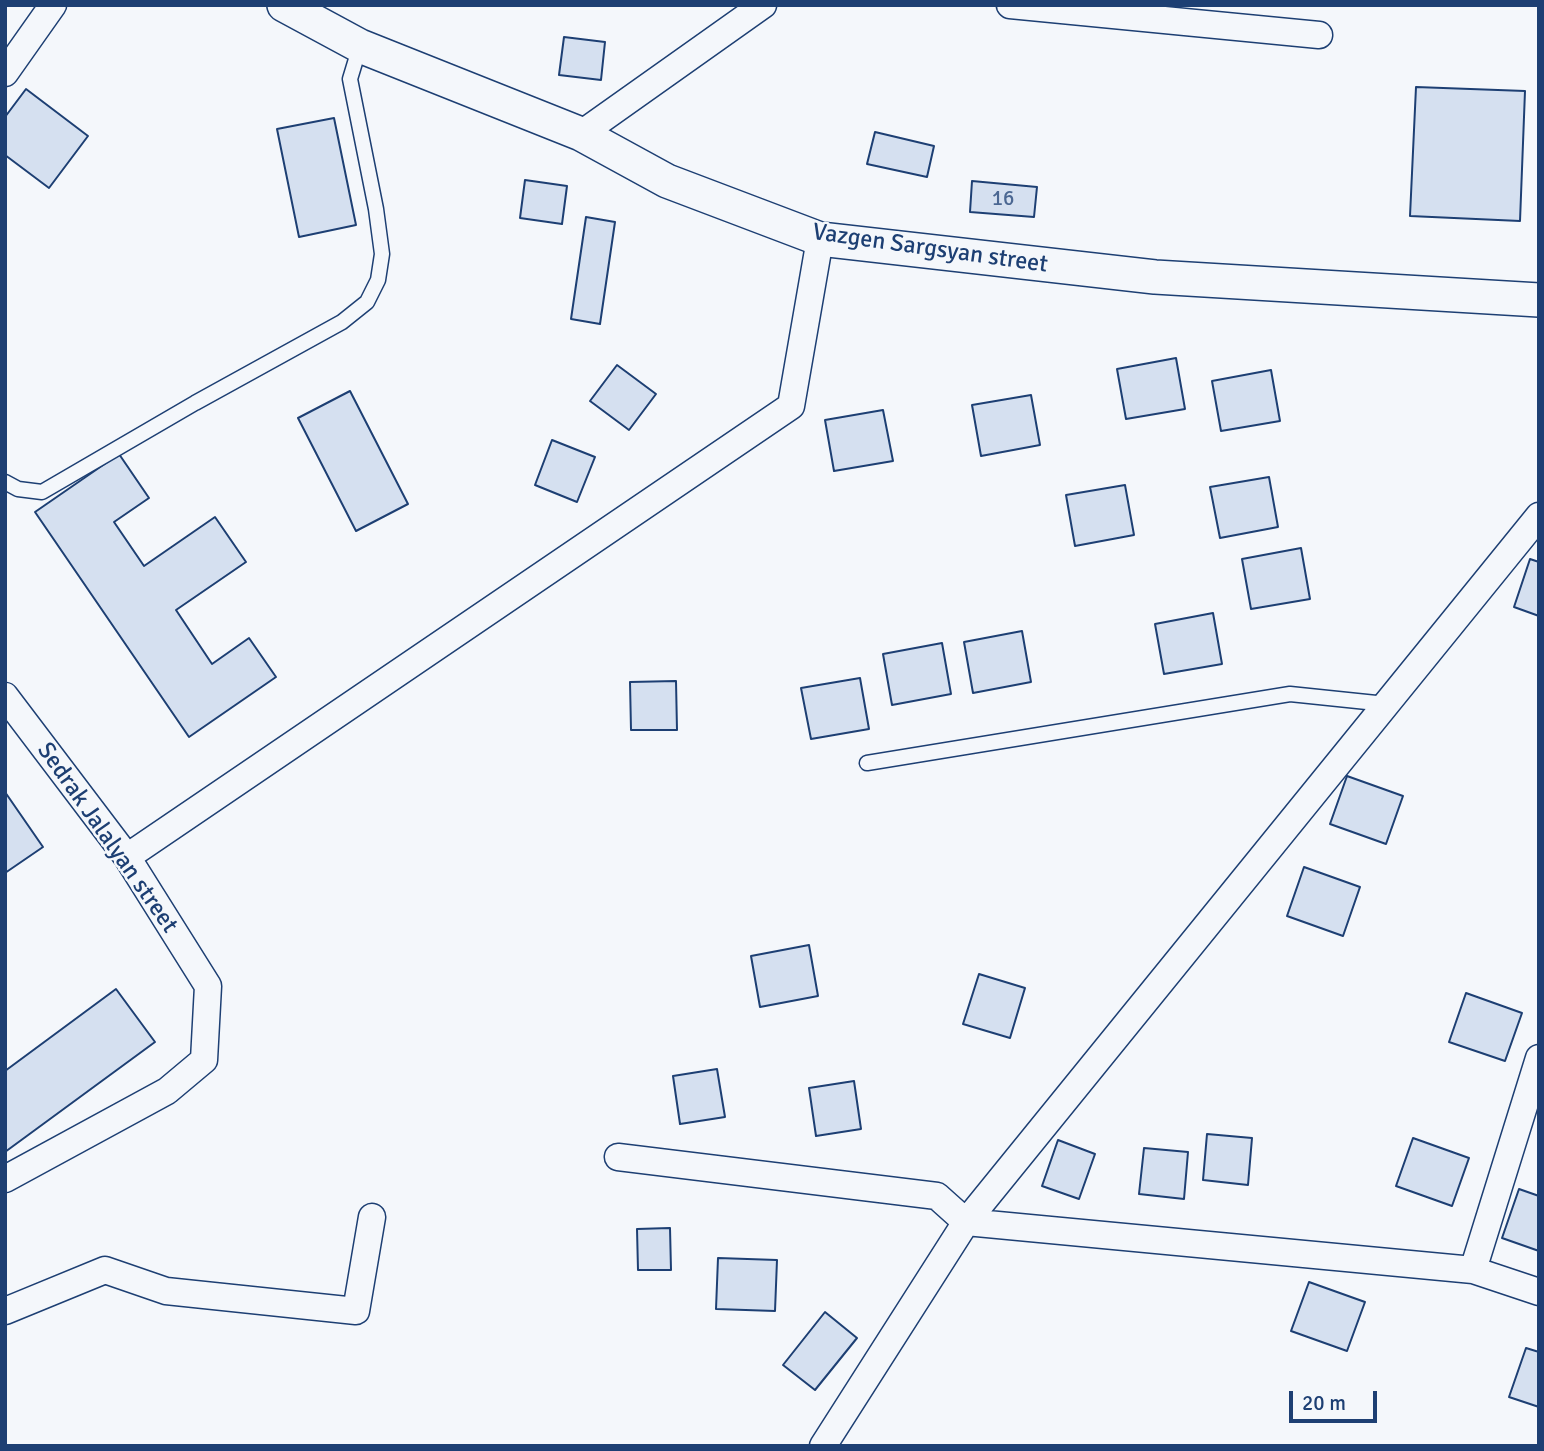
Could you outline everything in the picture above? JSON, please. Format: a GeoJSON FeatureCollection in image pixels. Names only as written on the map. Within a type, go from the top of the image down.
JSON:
{"type":"FeatureCollection","features":[{"type":"Feature","properties":{"kind":"street"},"geometry":{"type":"LineString","coordinates":[[5,73],[53,5]]}},
{"type":"Feature","properties":{"kind":"street","name":"Vazgen Sargsyan street"},"geometry":{"type":"LineString","coordinates":[[285,5],[360,46],[581,134],[667,181],[820,239],[1155,277],[1539,300]]}},
{"type":"Feature","properties":{"kind":"street"},"geometry":{"type":"LineString","coordinates":[[581,134],[763,5]]}},
{"type":"Feature","properties":{"kind":"street"},"geometry":{"type":"LineString","coordinates":[[1010,5],[1319,34]]}},
{"type":"Feature","properties":{"kind":"street"},"geometry":{"type":"LineString","coordinates":[[127,857],[791,405],[820,239]]}},
{"type":"Feature","properties":{"kind":"street"},"geometry":{"type":"LineString","coordinates":[[823,1446],[966,1222],[1539,516]]}},
{"type":"Feature","properties":{"kind":"street","name":"Sedrak Jalalyan street"},"geometry":{"type":"LineString","coordinates":[[5,696],[127,857],[208,986],[204,1060],[167,1091],[5,1179]]}},
{"type":"Feature","properties":{"kind":"street"},"geometry":{"type":"LineString","coordinates":[[1474,1270],[1539,1058]]}},
{"type":"Feature","properties":{"kind":"street"},"geometry":{"type":"LineString","coordinates":[[618,1157],[937,1196],[966,1222],[1474,1270],[1539,1292]]}},
{"type":"Feature","properties":{"kind":"street"},"geometry":{"type":"LineString","coordinates":[[5,1311],[105,1270],[166,1291],[356,1311],[372,1217]]}},
{"type":"Feature","properties":{"kind":"lane"},"geometry":{"type":"LineString","coordinates":[[5,482],[18,489],[42,492],[195,402],[342,322],[367,302],[378,280],[382,254],[376,209],[350,79],[360,46]]}},
{"type":"Feature","properties":{"kind":"lane"},"geometry":{"type":"LineString","coordinates":[[867,763],[1290,694],[1386,704]]}},
{"type":"Feature","properties":{"kind":"building"},"geometry":{"type":"Polygon","coordinates":[[[564,37],[605,42],[601,80],[559,75],[564,37]]]}},
{"type":"Feature","properties":{"kind":"building"},"geometry":{"type":"Polygon","coordinates":[[[1416,87],[1525,91],[1520,221],[1410,216],[1416,87]]]}},
{"type":"Feature","properties":{"kind":"building"},"geometry":{"type":"Polygon","coordinates":[[[26,89],[88,136],[49,188],[5,155],[5,117],[26,89]]]}},
{"type":"Feature","properties":{"kind":"building"},"geometry":{"type":"Polygon","coordinates":[[[334,118],[356,225],[299,237],[277,129],[334,118]]]}},
{"type":"Feature","properties":{"kind":"building"},"geometry":{"type":"Polygon","coordinates":[[[875,132],[934,146],[927,177],[867,164],[875,132]]]}},
{"type":"Feature","properties":{"kind":"building"},"geometry":{"type":"Polygon","coordinates":[[[525,180],[567,186],[562,224],[520,218],[525,180]]]}},
{"type":"Feature","properties":{"kind":"building"},"geometry":{"type":"Polygon","coordinates":[[[972,181],[1037,187],[1034,217],[970,212],[972,181]]]}},
{"type":"Feature","properties":{"kind":"building"},"geometry":{"type":"Polygon","coordinates":[[[586,217],[615,222],[600,324],[571,319],[586,217]]]}},
{"type":"Feature","properties":{"kind":"building"},"geometry":{"type":"Polygon","coordinates":[[[1176,358],[1185,409],[1126,419],[1117,369],[1176,358]]]}},
{"type":"Feature","properties":{"kind":"building"},"geometry":{"type":"Polygon","coordinates":[[[617,365],[656,394],[629,430],[590,401],[617,365]]]}},
{"type":"Feature","properties":{"kind":"building"},"geometry":{"type":"Polygon","coordinates":[[[1271,370],[1280,421],[1221,431],[1212,381],[1271,370]]]}},
{"type":"Feature","properties":{"kind":"building"},"geometry":{"type":"Polygon","coordinates":[[[350,391],[408,504],[356,531],[298,418],[350,391]]]}},
{"type":"Feature","properties":{"kind":"building"},"geometry":{"type":"Polygon","coordinates":[[[1031,395],[1040,445],[981,456],[972,405],[1031,395]]]}},
{"type":"Feature","properties":{"kind":"building"},"geometry":{"type":"Polygon","coordinates":[[[883,410],[893,461],[834,471],[825,420],[883,410]]]}},
{"type":"Feature","properties":{"kind":"building"},"geometry":{"type":"Polygon","coordinates":[[[552,440],[595,457],[577,502],[535,485],[552,440]]]}},
{"type":"Feature","properties":{"kind":"building"},"geometry":{"type":"Polygon","coordinates":[[[119,454],[149,498],[114,522],[144,566],[215,517],[246,562],[176,610],[212,664],[249,638],[276,677],[189,737],[35,512],[119,454]]]}},
{"type":"Feature","properties":{"kind":"building"},"geometry":{"type":"Polygon","coordinates":[[[1269,477],[1278,527],[1220,538],[1210,487],[1269,477]]]}},
{"type":"Feature","properties":{"kind":"building"},"geometry":{"type":"Polygon","coordinates":[[[1125,485],[1134,535],[1075,546],[1066,495],[1125,485]]]}},
{"type":"Feature","properties":{"kind":"building"},"geometry":{"type":"Polygon","coordinates":[[[1301,548],[1310,599],[1251,609],[1242,559],[1301,548]]]}},
{"type":"Feature","properties":{"kind":"building"},"geometry":{"type":"Polygon","coordinates":[[[1530,559],[1539,562],[1539,616],[1514,607],[1530,559]]]}},
{"type":"Feature","properties":{"kind":"building"},"geometry":{"type":"Polygon","coordinates":[[[1213,613],[1222,664],[1164,674],[1155,624],[1213,613]]]}},
{"type":"Feature","properties":{"kind":"building"},"geometry":{"type":"Polygon","coordinates":[[[1022,631],[1031,682],[973,693],[964,642],[1022,631]]]}},
{"type":"Feature","properties":{"kind":"building"},"geometry":{"type":"Polygon","coordinates":[[[942,643],[951,694],[892,705],[883,654],[942,643]]]}},
{"type":"Feature","properties":{"kind":"building"},"geometry":{"type":"Polygon","coordinates":[[[860,678],[869,729],[811,739],[801,688],[860,678]]]}},
{"type":"Feature","properties":{"kind":"building"},"geometry":{"type":"Polygon","coordinates":[[[676,681],[677,730],[631,730],[630,682],[676,681]]]}},
{"type":"Feature","properties":{"kind":"building"},"geometry":{"type":"Polygon","coordinates":[[[1347,776],[1403,796],[1386,844],[1330,824],[1347,776]]]}},
{"type":"Feature","properties":{"kind":"building"},"geometry":{"type":"Polygon","coordinates":[[[5,792],[43,847],[5,873],[5,792]]]}},
{"type":"Feature","properties":{"kind":"building"},"geometry":{"type":"Polygon","coordinates":[[[1304,867],[1360,887],[1343,936],[1287,916],[1304,867]]]}},
{"type":"Feature","properties":{"kind":"building"},"geometry":{"type":"Polygon","coordinates":[[[809,945],[818,996],[760,1007],[751,956],[809,945]]]}},
{"type":"Feature","properties":{"kind":"building"},"geometry":{"type":"Polygon","coordinates":[[[979,974],[1025,988],[1010,1038],[963,1024],[979,974]]]}},
{"type":"Feature","properties":{"kind":"building"},"geometry":{"type":"Polygon","coordinates":[[[116,989],[155,1042],[5,1152],[5,1071],[116,989]]]}},
{"type":"Feature","properties":{"kind":"building"},"geometry":{"type":"Polygon","coordinates":[[[1466,993],[1522,1013],[1505,1061],[1449,1042],[1466,993]]]}},
{"type":"Feature","properties":{"kind":"building"},"geometry":{"type":"Polygon","coordinates":[[[717,1069],[725,1117],[680,1124],[673,1076],[717,1069]]]}},
{"type":"Feature","properties":{"kind":"building"},"geometry":{"type":"Polygon","coordinates":[[[854,1081],[861,1129],[816,1136],[809,1088],[854,1081]]]}},
{"type":"Feature","properties":{"kind":"building"},"geometry":{"type":"Polygon","coordinates":[[[1207,1134],[1252,1138],[1248,1185],[1203,1180],[1207,1134]]]}},
{"type":"Feature","properties":{"kind":"building"},"geometry":{"type":"Polygon","coordinates":[[[1413,1138],[1469,1158],[1452,1206],[1396,1186],[1413,1138]]]}},
{"type":"Feature","properties":{"kind":"building"},"geometry":{"type":"Polygon","coordinates":[[[1058,1140],[1095,1154],[1079,1199],[1042,1186],[1058,1140]]]}},
{"type":"Feature","properties":{"kind":"building"},"geometry":{"type":"Polygon","coordinates":[[[1144,1148],[1188,1152],[1184,1199],[1139,1194],[1144,1148]]]}},
{"type":"Feature","properties":{"kind":"building"},"geometry":{"type":"Polygon","coordinates":[[[1519,1189],[1539,1196],[1539,1251],[1502,1238],[1519,1189]]]}},
{"type":"Feature","properties":{"kind":"building"},"geometry":{"type":"Polygon","coordinates":[[[670,1228],[671,1270],[638,1270],[637,1229],[670,1228]]]}},
{"type":"Feature","properties":{"kind":"building"},"geometry":{"type":"Polygon","coordinates":[[[718,1258],[777,1260],[775,1311],[716,1309],[718,1258]]]}},
{"type":"Feature","properties":{"kind":"building"},"geometry":{"type":"Polygon","coordinates":[[[1309,1282],[1365,1302],[1347,1351],[1291,1331],[1309,1282]]]}},
{"type":"Feature","properties":{"kind":"building"},"geometry":{"type":"Polygon","coordinates":[[[825,1312],[857,1338],[815,1390],[783,1365],[825,1312]]]}},
{"type":"Feature","properties":{"kind":"building"},"geometry":{"type":"Polygon","coordinates":[[[1526,1348],[1539,1352],[1539,1407],[1509,1397],[1526,1348]]]}}]}
